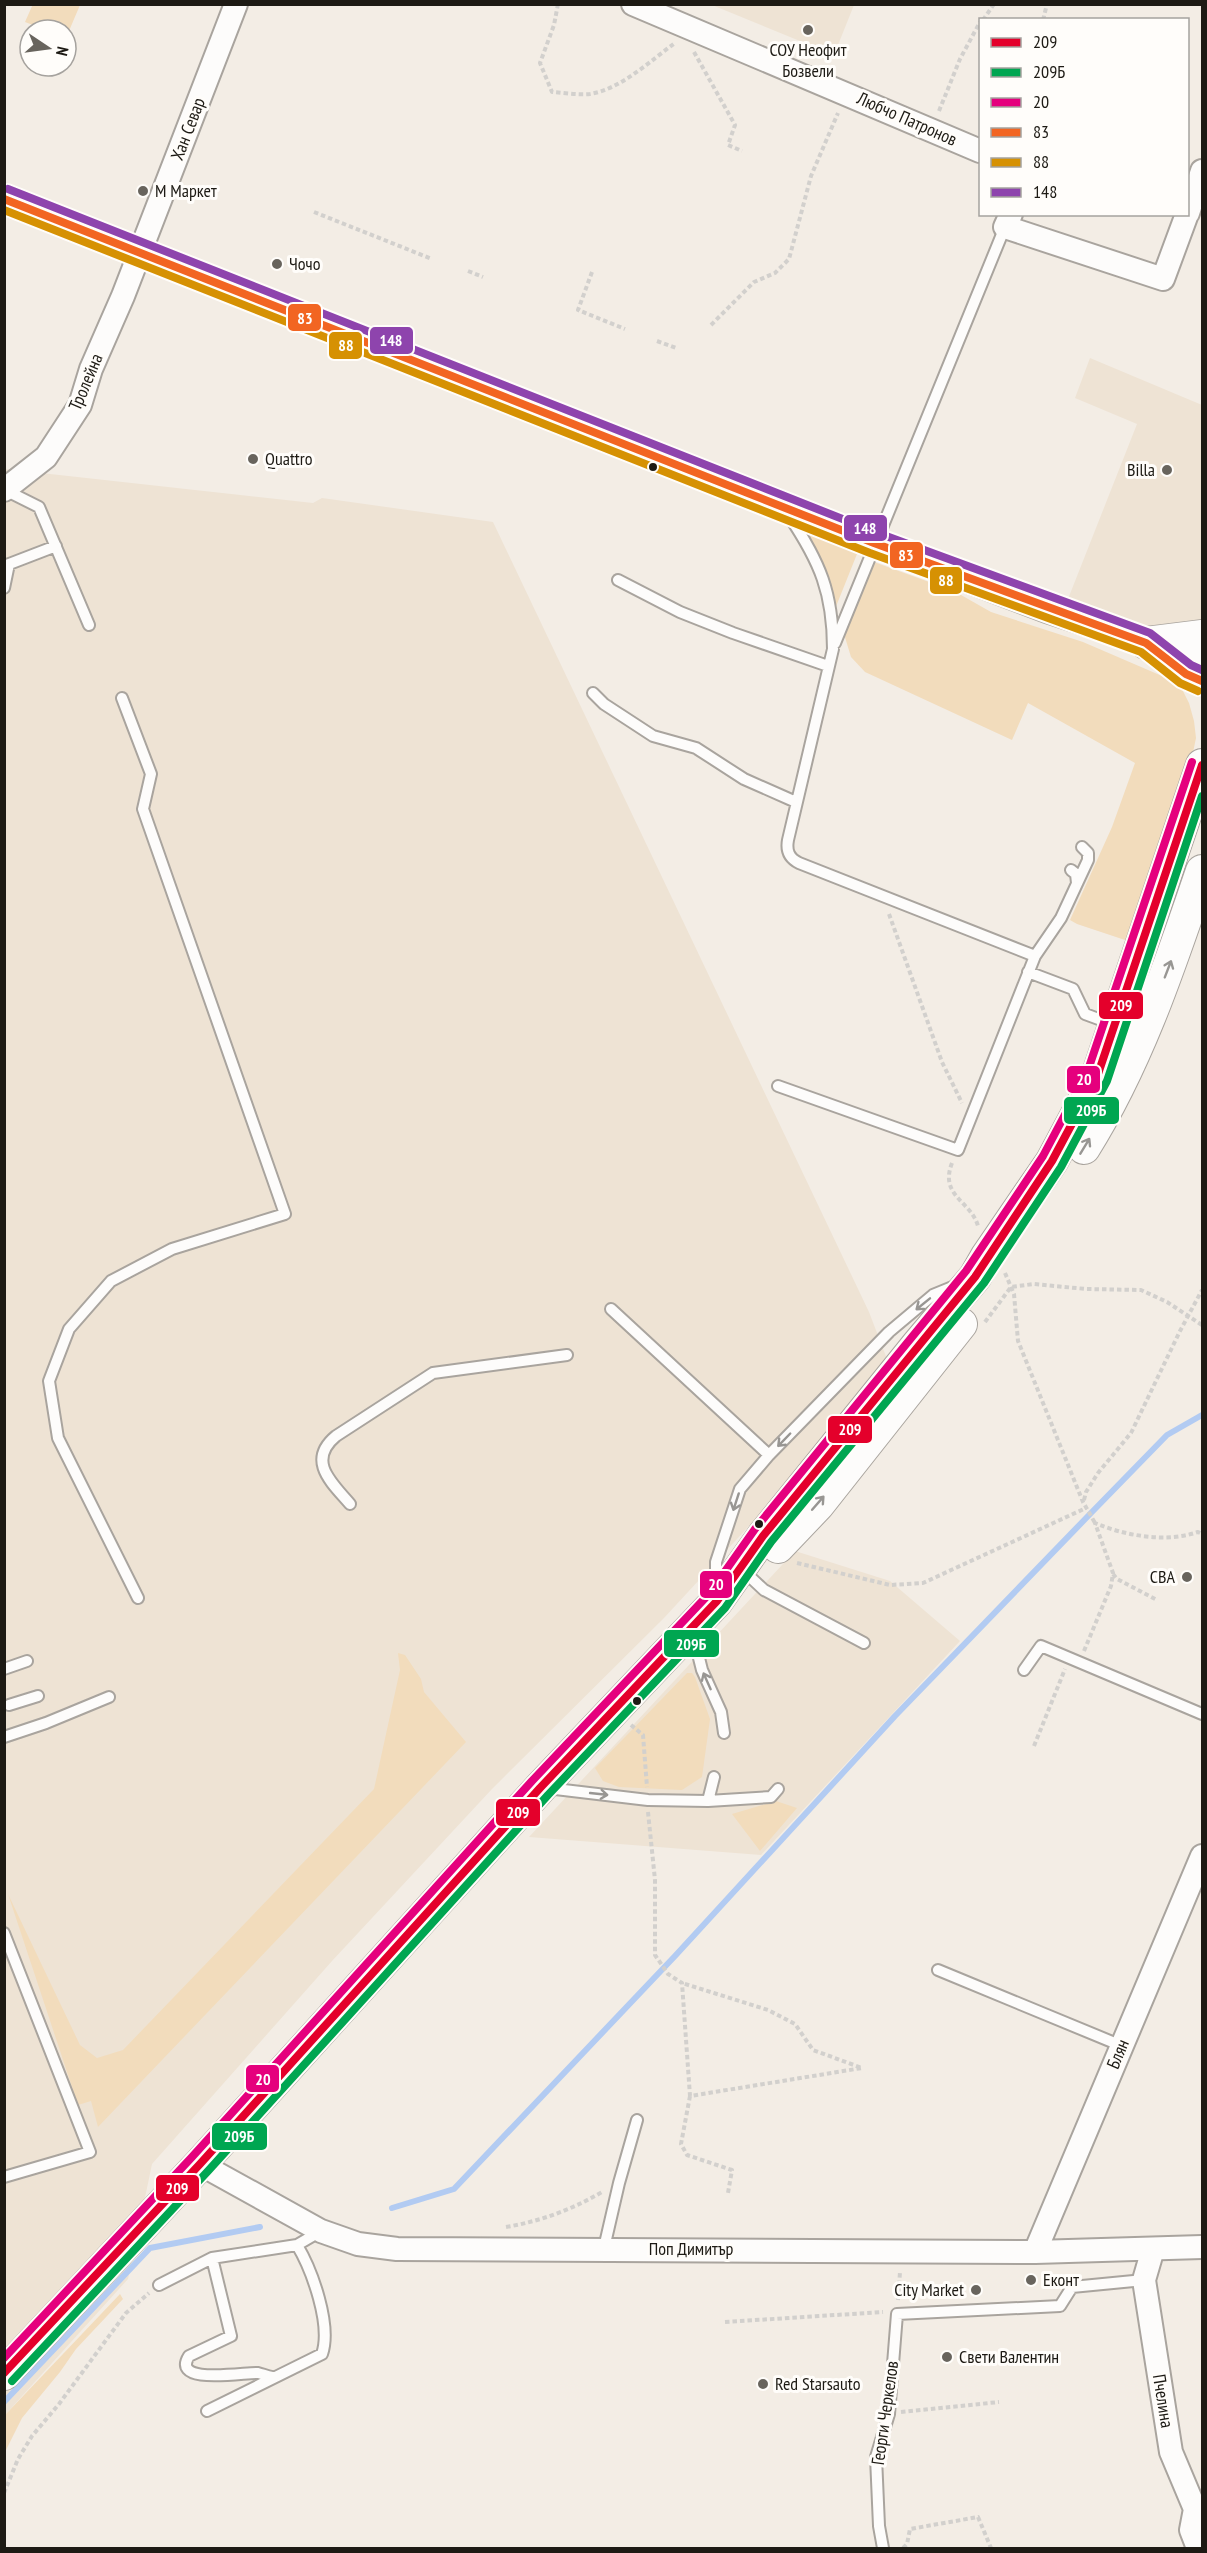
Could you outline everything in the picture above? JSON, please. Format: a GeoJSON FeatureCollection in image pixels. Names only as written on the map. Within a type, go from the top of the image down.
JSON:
{"type":"FeatureCollection","features":[{"type":"Feature","properties":{"kind":"main road"},"geometry":{"type":"LineString","coordinates":[[1146,643],[1203,636]]}},
{"type":"Feature","properties":{"kind":"main road"},"geometry":{"type":"LineString","coordinates":[[4,2374],[200,2164],[540,1788],[692,1629],[717,1601],[770,1527],[912,1351],[994,1272],[1097,1077],[1203,765]]}},
{"type":"Feature","properties":{"kind":"main road"},"geometry":{"type":"LineString","coordinates":[[717,1601],[758,1566],[818,1505],[1065,1179],[1120,1085],[1168,968],[1203,870]]}},
{"type":"Feature","properties":{"kind":"street","name":"Хан Севар"},"geometry":{"type":"LineString","coordinates":[[140,253],[236,4]]}},
{"type":"Feature","properties":{"kind":"street","name":"Любчо Патронов"},"geometry":{"type":"LineString","coordinates":[[633,4],[686,31],[845,92],[979,150]]}},
{"type":"Feature","properties":{"kind":"street"},"geometry":{"type":"LineString","coordinates":[[1189,209],[1203,171]]}},
{"type":"Feature","properties":{"kind":"street"},"geometry":{"type":"LineString","coordinates":[[4,200],[874,543],[1146,643],[1203,660]]}},
{"type":"Feature","properties":{"kind":"street"},"geometry":{"type":"LineString","coordinates":[[1008,221],[1163,279],[1186,216]]}},
{"type":"Feature","properties":{"kind":"street","name":"Тролейна"},"geometry":{"type":"LineString","coordinates":[[4,490],[46,457],[80,405],[91,369],[140,253]]}},
{"type":"Feature","properties":{"kind":"street"},"geometry":{"type":"LineString","coordinates":[[1146,643],[1186,674],[1203,681]]}},
{"type":"Feature","properties":{"kind":"street","name":"Блян"},"geometry":{"type":"LineString","coordinates":[[1035,2252],[1203,1856]]}},
{"type":"Feature","properties":{"kind":"street","name":"Поп Димитър"},"geometry":{"type":"LineString","coordinates":[[200,2164],[321,2231],[358,2244],[397,2249],[604,2248],[1035,2252],[1203,2247]]}},
{"type":"Feature","properties":{"kind":"street","name":"Пчелина"},"geometry":{"type":"LineString","coordinates":[[1153,2249],[1144,2280],[1170,2452],[1195,2509],[1191,2530],[1198,2548]]}},
{"type":"Feature","properties":{"kind":"lane"},"geometry":{"type":"LineString","coordinates":[[1008,221],[832,649],[786,846],[790,856],[799,864],[1035,956]]}},
{"type":"Feature","properties":{"kind":"lane"},"geometry":{"type":"LineString","coordinates":[[4,490],[39,507],[89,625]]}},
{"type":"Feature","properties":{"kind":"lane"},"geometry":{"type":"LineString","coordinates":[[782,506],[808,544],[827,588],[833,620],[832,649]]}},
{"type":"Feature","properties":{"kind":"lane"},"geometry":{"type":"LineString","coordinates":[[4,588],[7,565],[56,546]]}},
{"type":"Feature","properties":{"kind":"lane"},"geometry":{"type":"LineString","coordinates":[[618,580],[680,612],[828,666]]}},
{"type":"Feature","properties":{"kind":"lane"},"geometry":{"type":"LineString","coordinates":[[593,693],[604,704],[653,736],[696,748],[744,780],[796,802]]}},
{"type":"Feature","properties":{"kind":"lane"},"geometry":{"type":"LineString","coordinates":[[122,698],[151,774],[143,809],[285,1214],[172,1249],[111,1281],[69,1329],[49,1381],[58,1438],[138,1598]]}},
{"type":"Feature","properties":{"kind":"lane"},"geometry":{"type":"LineString","coordinates":[[778,1086],[958,1150],[1035,956],[1061,918],[1088,860],[1088,853],[1082,847]]}},
{"type":"Feature","properties":{"kind":"lane"},"geometry":{"type":"LineString","coordinates":[[1071,870],[1076,874],[1077,883]]}},
{"type":"Feature","properties":{"kind":"lane"},"geometry":{"type":"LineString","coordinates":[[1028,972],[1074,989],[1085,1014],[1115,1025]]}},
{"type":"Feature","properties":{"kind":"lane"},"geometry":{"type":"LineString","coordinates":[[717,1601],[716,1562],[740,1489],[769,1455],[889,1332],[933,1295],[994,1272]]}},
{"type":"Feature","properties":{"kind":"lane"},"geometry":{"type":"LineString","coordinates":[[611,1309],[769,1455]]}},
{"type":"Feature","properties":{"kind":"lane"},"geometry":{"type":"LineString","coordinates":[[350,1504],[323,1469],[324,1450],[336,1436],[434,1373],[567,1355]]}},
{"type":"Feature","properties":{"kind":"lane"},"geometry":{"type":"LineString","coordinates":[[758,1566],[764,1590],[864,1644]]}},
{"type":"Feature","properties":{"kind":"lane"},"geometry":{"type":"LineString","coordinates":[[692,1629],[702,1670],[721,1712],[724,1733]]}},
{"type":"Feature","properties":{"kind":"lane"},"geometry":{"type":"LineString","coordinates":[[1024,1670],[1041,1646],[1203,1714]]}},
{"type":"Feature","properties":{"kind":"lane"},"geometry":{"type":"LineString","coordinates":[[4,1669],[27,1661]]}},
{"type":"Feature","properties":{"kind":"lane"},"geometry":{"type":"LineString","coordinates":[[9,1705],[38,1696]]}},
{"type":"Feature","properties":{"kind":"lane"},"geometry":{"type":"LineString","coordinates":[[4,1737],[110,1697]]}},
{"type":"Feature","properties":{"kind":"lane"},"geometry":{"type":"LineString","coordinates":[[708,1801],[714,1777]]}},
{"type":"Feature","properties":{"kind":"lane"},"geometry":{"type":"LineString","coordinates":[[540,1788],[648,1800],[708,1801],[771,1797],[778,1789]]}},
{"type":"Feature","properties":{"kind":"lane"},"geometry":{"type":"LineString","coordinates":[[4,1933],[90,2152],[4,2177]]}},
{"type":"Feature","properties":{"kind":"lane"},"geometry":{"type":"LineString","coordinates":[[938,1970],[1122,2046]]}},
{"type":"Feature","properties":{"kind":"lane"},"geometry":{"type":"LineString","coordinates":[[604,2248],[637,2120]]}},
{"type":"Feature","properties":{"kind":"lane"},"geometry":{"type":"LineString","coordinates":[[159,2285],[212,2258],[297,2245],[321,2231]]}},
{"type":"Feature","properties":{"kind":"lane"},"geometry":{"type":"LineString","coordinates":[[207,2412],[251,2391],[272,2377],[322,2354],[326,2343],[324,2321],[308,2263],[297,2245]]}},
{"type":"Feature","properties":{"kind":"lane"},"geometry":{"type":"LineString","coordinates":[[212,2258],[231,2336],[189,2356],[186,2361],[187,2368],[193,2373],[226,2375],[257,2373],[272,2377]]}},
{"type":"Feature","properties":{"kind":"lane"},"geometry":{"type":"LineString","coordinates":[[897,2314],[1060,2306],[1072,2287],[1144,2280]]}},
{"type":"Feature","properties":{"kind":"lane","name":"Георги Черкелов"},"geometry":{"type":"LineString","coordinates":[[883,2548],[879,2526],[876,2457],[889,2414],[897,2314]]}},
{"type":"Feature","properties":{"kind":"path"},"geometry":{"type":"LineString","coordinates":[[558,4],[554,25],[540,63],[552,92],[589,94],[606,89],[635,72],[686,31],[735,125],[728,145],[742,151]]}},
{"type":"Feature","properties":{"kind":"path"},"geometry":{"type":"LineString","coordinates":[[984,18],[994,4]]}},
{"type":"Feature","properties":{"kind":"path"},"geometry":{"type":"LineString","coordinates":[[931,130],[960,59],[979,26]]}},
{"type":"Feature","properties":{"kind":"path"},"geometry":{"type":"LineString","coordinates":[[711,325],[754,282],[775,273],[789,259],[811,176],[845,92]]}},
{"type":"Feature","properties":{"kind":"path"},"geometry":{"type":"LineString","coordinates":[[314,212],[432,259]]}},
{"type":"Feature","properties":{"kind":"path"},"geometry":{"type":"LineString","coordinates":[[468,271],[483,277]]}},
{"type":"Feature","properties":{"kind":"path"},"geometry":{"type":"LineString","coordinates":[[592,272],[578,310],[625,329]]}},
{"type":"Feature","properties":{"kind":"path"},"geometry":{"type":"LineString","coordinates":[[657,341],[676,348]]}},
{"type":"Feature","properties":{"kind":"path"},"geometry":{"type":"LineString","coordinates":[[883,897],[942,1062],[969,1121]]}},
{"type":"Feature","properties":{"kind":"path"},"geometry":{"type":"LineString","coordinates":[[958,1150],[950,1166],[948,1181],[954,1195],[976,1218],[994,1272],[1014,1294],[1018,1341],[1083,1502],[1095,1523],[1113,1573],[1117,1579],[1157,1600]]}},
{"type":"Feature","properties":{"kind":"path"},"geometry":{"type":"LineString","coordinates":[[994,1272],[1034,1284],[1086,1289],[1141,1290],[1167,1302],[1203,1325]]}},
{"type":"Feature","properties":{"kind":"path"},"geometry":{"type":"LineString","coordinates":[[1083,1502],[1086,1492],[1098,1473],[1131,1433],[1203,1290]]}},
{"type":"Feature","properties":{"kind":"path"},"geometry":{"type":"LineString","coordinates":[[758,1566],[890,1585],[923,1583],[1086,1508]]}},
{"type":"Feature","properties":{"kind":"path"},"geometry":{"type":"LineString","coordinates":[[1095,1523],[1112,1530],[1161,1537],[1182,1537],[1201,1532]]}},
{"type":"Feature","properties":{"kind":"path"},"geometry":{"type":"LineString","coordinates":[[1034,1746],[1111,1586],[1113,1573]]}},
{"type":"Feature","properties":{"kind":"path"},"geometry":{"type":"LineString","coordinates":[[615,1711],[643,1735],[648,1824],[655,1880],[655,1955],[668,1974],[682,1983],[768,2010],[795,2024],[813,2050],[862,2068],[690,2096]]}},
{"type":"Feature","properties":{"kind":"path"},"geometry":{"type":"LineString","coordinates":[[682,1983],[690,2096],[681,2144],[687,2155],[732,2170],[728,2193]]}},
{"type":"Feature","properties":{"kind":"path"},"geometry":{"type":"LineString","coordinates":[[499,2228],[530,2223],[572,2209],[619,2183]]}},
{"type":"Feature","properties":{"kind":"path"},"geometry":{"type":"LineString","coordinates":[[725,2322],[885,2312],[897,2314],[902,2250]]}},
{"type":"Feature","properties":{"kind":"path"},"geometry":{"type":"LineString","coordinates":[[4,2493],[18,2459],[32,2436],[59,2404],[126,2313],[159,2285]]}},
{"type":"Feature","properties":{"kind":"path"},"geometry":{"type":"LineString","coordinates":[[889,2414],[999,2402]]}},
{"type":"Feature","properties":{"kind":"path"},"geometry":{"type":"LineString","coordinates":[[903,2548],[907,2544],[910,2529],[978,2517],[991,2548]]}},
{"type":"Feature","properties":{"kind":"shaded area"},"geometry":{"type":"Polygon","coordinates":[[[33,4],[80,5],[74,18],[27,18],[33,4]]]}},
{"type":"Feature","properties":{"kind":"shaded area","name":"СОУ Неофит Бозвели"},"geometry":{"type":"Polygon","coordinates":[[[712,5],[854,5],[834,55],[712,5]]]}},
{"type":"Feature","properties":{"kind":"shaded area"},"geometry":{"type":"Polygon","coordinates":[[[1090,358],[1202,405],[1202,623],[1161,631],[1068,599],[1137,424],[1075,398],[1090,358]]]}},
{"type":"Feature","properties":{"kind":"shaded area"},"geometry":{"type":"Polygon","coordinates":[[[5,469],[313,503],[322,498],[493,522],[869,1312],[887,1359],[761,1513],[664,1618],[492,1789],[332,1961],[152,2164],[128,2279],[5,2415],[5,469]]]}},
{"type":"Feature","properties":{"kind":"shaded area"},"geometry":{"type":"Polygon","coordinates":[[[794,516],[861,544],[835,609],[794,516]]]}},
{"type":"Feature","properties":{"kind":"shaded area"},"geometry":{"type":"Polygon","coordinates":[[[874,562],[954,591],[991,612],[1083,642],[1169,679],[1182,689],[1194,721],[1196,738],[1191,762],[1128,941],[1070,920],[1112,827],[1135,763],[1028,703],[1012,740],[865,672],[851,657],[844,634],[874,562]]]}},
{"type":"Feature","properties":{"kind":"shaded area"},"geometry":{"type":"Polygon","coordinates":[[[795,1551],[890,1581],[960,1641],[761,1855],[529,1837],[795,1551]]]}},
{"type":"Feature","properties":{"kind":"shaded area"},"geometry":{"type":"Polygon","coordinates":[[[398,1653],[405,1655],[421,1679],[424,1692],[466,1742],[98,2127],[91,2101],[78,2105],[8,1894],[80,2045],[97,2058],[123,2050],[374,1789],[400,1670],[398,1653]]]}},
{"type":"Feature","properties":{"kind":"shaded area"},"geometry":{"type":"Polygon","coordinates":[[[687,1673],[692,1673],[695,1677],[710,1719],[702,1777],[682,1790],[619,1787],[603,1781],[595,1768],[687,1673]]]}},
{"type":"Feature","properties":{"kind":"shaded area"},"geometry":{"type":"Polygon","coordinates":[[[776,1801],[797,1808],[760,1851],[732,1814],[776,1801]]]}},
{"type":"Feature","properties":{"kind":"shaded area"},"geometry":{"type":"Polygon","coordinates":[[[120,2294],[123,2299],[76,2349],[22,2418],[5,2452],[5,2415],[120,2294]]]}},
{"type":"Feature","properties":{"kind":"waterway"},"geometry":{"type":"LineString","coordinates":[[392,2208],[454,2189],[675,1956],[895,1716],[1091,1513],[1167,1435],[1202,1415]]}},
{"type":"Feature","properties":{"kind":"waterway"},"geometry":{"type":"LineString","coordinates":[[4,2402],[150,2248],[260,2227]]}},
{"type":"Feature","properties":{"kind":"transit line","name":"148"},"geometry":{"type":"LineString","coordinates":[[8,189],[878,533],[1150,633],[1191,665],[1202,670]]}},
{"type":"Feature","properties":{"kind":"transit line","name":"83"},"geometry":{"type":"LineString","coordinates":[[4,199],[874,543],[1146,643],[1186,674],[1202,681]]}},
{"type":"Feature","properties":{"kind":"transit line","name":"88"},"geometry":{"type":"LineString","coordinates":[[4,210],[870,553],[1141,652],[1180,683],[1198,691]]}},
{"type":"Feature","properties":{"kind":"transit line","name":"20"},"geometry":{"type":"LineString","coordinates":[[4,2358],[192,2157],[532,1781],[709,1594],[755,1529],[966,1271],[1043,1156],[1087,1073],[1192,762]]}},
{"type":"Feature","properties":{"kind":"transit line","name":"209"},"geometry":{"type":"LineString","coordinates":[[4,2373],[200,2164],[540,1788],[717,1601],[763,1536],[975,1277],[1052,1161],[1097,1077],[1202,765]]}},
{"type":"Feature","properties":{"kind":"transit line","name":"209Б"},"geometry":{"type":"LineString","coordinates":[[12,2381],[208,2171],[548,1795],[725,1608],[771,1542],[984,1283],[1061,1167],[1107,1081],[1202,796]]}},
{"type":"Feature","properties":{"kind":"place","name":"СОУ Неофит Бозвели"},"geometry":{"type":"Point","coordinates":[808,30]}},
{"type":"Feature","properties":{"kind":"place","name":"М Маркет"},"geometry":{"type":"Point","coordinates":[143,191]}},
{"type":"Feature","properties":{"kind":"place","name":"Чочо"},"geometry":{"type":"Point","coordinates":[277,264]}},
{"type":"Feature","properties":{"kind":"place","name":"Quattro"},"geometry":{"type":"Point","coordinates":[253,459]}},
{"type":"Feature","properties":{"kind":"place","name":"Billa"},"geometry":{"type":"Point","coordinates":[1167,470]}},
{"type":"Feature","properties":{"kind":"place","name":"CBA"},"geometry":{"type":"Point","coordinates":[1187,1577]}},
{"type":"Feature","properties":{"kind":"place","name":"Еконт"},"geometry":{"type":"Point","coordinates":[1031,2280]}},
{"type":"Feature","properties":{"kind":"place","name":"City Market"},"geometry":{"type":"Point","coordinates":[976,2290]}},
{"type":"Feature","properties":{"kind":"place","name":"Свети Валентин"},"geometry":{"type":"Point","coordinates":[947,2357]}},
{"type":"Feature","properties":{"kind":"place","name":"Red Starsauto"},"geometry":{"type":"Point","coordinates":[763,2384]}}]}
